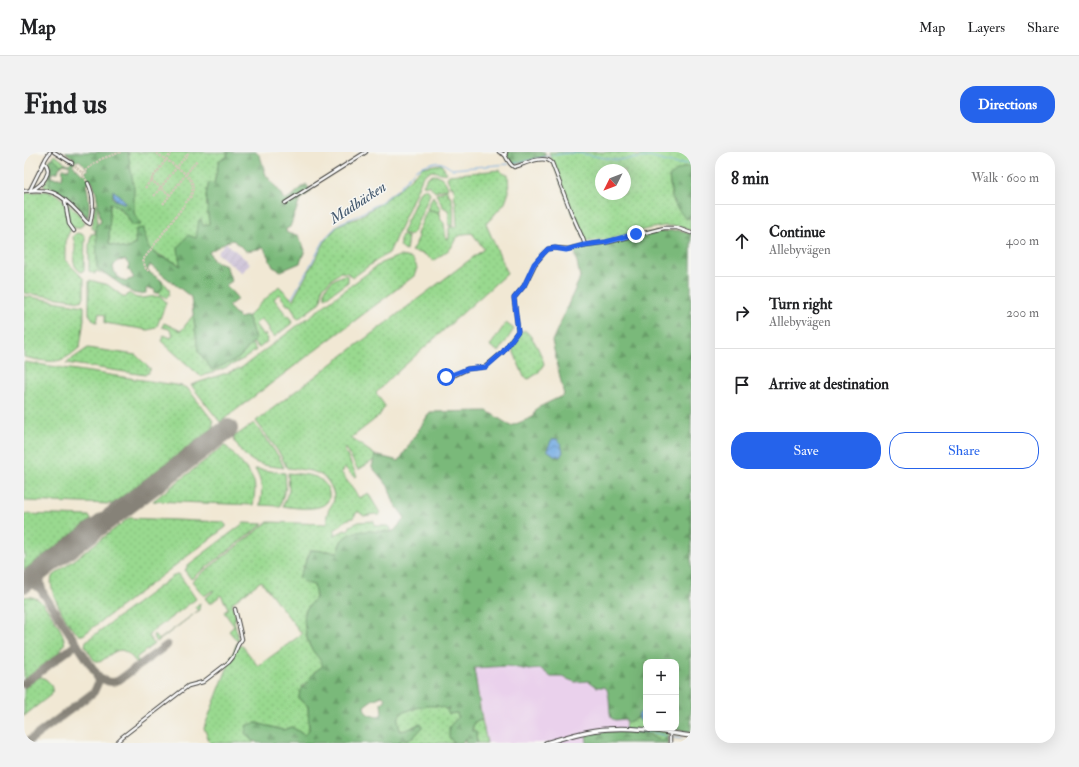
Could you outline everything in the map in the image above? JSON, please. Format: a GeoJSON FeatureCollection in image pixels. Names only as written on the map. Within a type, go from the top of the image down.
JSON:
{"type":"FeatureCollection","features":[{"type":"Feature","properties":{"kind":"street"},"geometry":{"type":"LineString","coordinates":[[30,191],[50,152]]}},
{"type":"Feature","properties":{"kind":"street"},"geometry":{"type":"LineString","coordinates":[[54,152],[72,163]]}},
{"type":"Feature","properties":{"kind":"street"},"geometry":{"type":"LineString","coordinates":[[285,203],[366,152]]}},
{"type":"Feature","properties":{"kind":"street"},"geometry":{"type":"LineString","coordinates":[[498,152],[505,153],[514,167],[543,159],[550,160],[583,238],[584,245]]}},
{"type":"Feature","properties":{"kind":"street"},"geometry":{"type":"LineString","coordinates":[[30,191],[43,183],[48,170],[48,166],[44,162]]}},
{"type":"Feature","properties":{"kind":"street"},"geometry":{"type":"LineString","coordinates":[[24,191],[52,192],[65,201],[90,224],[93,203],[92,191],[88,183]]}},
{"type":"Feature","properties":{"kind":"street"},"geometry":{"type":"LineString","coordinates":[[65,201],[68,220],[74,231]]}},
{"type":"Feature","properties":{"kind":"street"},"geometry":{"type":"LineString","coordinates":[[446,377],[467,369],[486,367],[503,352],[518,331],[514,298],[524,286],[534,264],[550,249],[566,250],[664,228],[676,228],[691,233]]}},
{"type":"Feature","properties":{"kind":"street"},"geometry":{"type":"LineString","coordinates":[[116,743],[188,686],[203,682],[231,660],[242,638],[235,609]]}},
{"type":"Feature","properties":{"kind":"street"},"geometry":{"type":"LineString","coordinates":[[546,743],[578,734],[608,729],[635,729],[691,736]]}},
{"type":"Feature","properties":{"kind":"street"},"geometry":{"type":"LineString","coordinates":[[670,733],[670,743]]}},
{"type":"Feature","properties":{"kind":"shaded area"},"geometry":{"type":"Polygon","coordinates":[[[226,243],[250,263],[242,273],[217,253],[226,243]]]}},
{"type":"Feature","properties":{"kind":"shaded area"},"geometry":{"type":"Polygon","coordinates":[[[507,666],[529,670],[541,669],[551,677],[562,677],[575,682],[589,681],[597,687],[604,687],[607,689],[610,698],[610,714],[621,720],[626,719],[625,731],[608,731],[586,734],[587,743],[487,743],[474,668],[507,666]]]}},
{"type":"Feature","properties":{"kind":"green space"},"geometry":{"type":"Polygon","coordinates":[[[65,152],[128,152],[134,188],[134,213],[141,225],[132,225],[123,212],[110,203],[109,244],[126,249],[135,244],[136,229],[144,228],[147,243],[151,250],[157,255],[173,261],[180,266],[178,247],[188,235],[196,238],[199,220],[201,219],[203,226],[209,224],[206,195],[209,182],[214,184],[219,160],[227,157],[228,152],[256,152],[260,156],[266,175],[285,200],[306,184],[311,191],[300,200],[290,227],[286,229],[286,232],[290,234],[298,235],[305,250],[300,263],[281,271],[273,267],[264,248],[246,251],[233,240],[226,242],[209,252],[213,260],[225,265],[232,281],[226,285],[238,299],[228,306],[240,318],[248,316],[255,340],[238,359],[212,370],[198,351],[191,297],[150,265],[147,271],[161,280],[163,287],[158,293],[155,293],[155,290],[149,288],[146,289],[146,293],[133,293],[97,268],[96,225],[101,222],[97,196],[92,181],[86,184],[89,201],[88,217],[81,211],[78,203],[73,202],[49,184],[52,164],[49,161],[53,157],[61,165],[66,163],[69,164],[74,159],[65,152]],[[79,160],[72,164],[83,175],[88,169],[79,160]],[[64,164],[59,168],[58,172],[52,173],[51,176],[53,178],[62,178],[64,173],[62,171],[64,168],[68,170],[70,166],[64,164]],[[113,191],[113,198],[125,203],[124,200],[113,191]],[[125,260],[117,261],[113,267],[117,276],[126,281],[134,278],[128,268],[130,266],[125,260]]]}},
{"type":"Feature","properties":{"kind":"green space"},"geometry":{"type":"Polygon","coordinates":[[[128,152],[228,152],[227,157],[216,174],[214,185],[209,182],[206,195],[209,224],[203,226],[180,266],[177,263],[135,244],[126,249],[109,244],[110,203],[123,212],[132,225],[134,213],[128,152]]]}},
{"type":"Feature","properties":{"kind":"green space"},"geometry":{"type":"Polygon","coordinates":[[[502,152],[545,152],[545,156],[514,165],[509,160],[506,153],[502,152]]]}},
{"type":"Feature","properties":{"kind":"green space"},"geometry":{"type":"Polygon","coordinates":[[[549,152],[633,152],[637,156],[656,152],[691,152],[691,166],[684,167],[669,177],[672,197],[687,218],[690,218],[691,231],[679,226],[664,226],[609,239],[586,242],[572,212],[549,152]]]}},
{"type":"Feature","properties":{"kind":"green space"},"geometry":{"type":"Polygon","coordinates":[[[54,155],[66,163],[61,165],[50,161],[52,164],[49,184],[73,202],[78,203],[81,211],[89,219],[57,192],[44,187],[50,171],[47,162],[54,155]]]}},
{"type":"Feature","properties":{"kind":"green space"},"geometry":{"type":"Polygon","coordinates":[[[441,164],[447,173],[432,171],[422,178],[389,253],[352,278],[348,273],[340,272],[323,287],[321,302],[298,319],[290,305],[287,305],[279,294],[274,299],[292,321],[291,324],[274,337],[269,331],[269,328],[261,319],[255,324],[263,335],[265,334],[268,339],[267,342],[259,348],[253,343],[255,340],[248,316],[279,286],[293,300],[327,238],[339,225],[356,219],[381,203],[423,167],[441,164]]]}},
{"type":"Feature","properties":{"kind":"green space"},"geometry":{"type":"Polygon","coordinates":[[[691,166],[691,217],[686,219],[676,207],[672,197],[669,177],[685,167],[691,166]]]}},
{"type":"Feature","properties":{"kind":"green space"},"geometry":{"type":"Polygon","coordinates":[[[499,170],[504,174],[508,174],[509,192],[505,203],[486,224],[507,273],[376,393],[385,406],[379,416],[351,438],[375,455],[374,460],[358,470],[346,448],[344,449],[357,476],[354,477],[345,468],[341,472],[359,498],[368,493],[380,513],[379,516],[375,514],[364,516],[357,512],[353,518],[346,520],[334,530],[336,532],[333,536],[345,530],[346,531],[350,528],[350,526],[359,522],[374,521],[375,526],[389,526],[391,532],[378,532],[341,541],[338,552],[311,550],[299,577],[305,583],[314,584],[316,596],[307,608],[304,616],[306,636],[309,645],[323,666],[314,672],[309,681],[302,686],[299,699],[308,706],[309,730],[304,735],[292,727],[283,730],[256,723],[251,740],[254,741],[253,743],[210,743],[204,728],[237,643],[239,647],[241,644],[258,666],[302,634],[261,581],[232,603],[236,619],[234,620],[238,642],[229,631],[234,626],[224,612],[228,608],[221,595],[210,604],[205,598],[213,592],[213,590],[204,596],[192,581],[268,522],[327,524],[327,513],[334,500],[329,482],[319,474],[307,470],[287,468],[280,454],[256,421],[484,249],[472,233],[463,234],[456,238],[451,248],[434,261],[424,254],[411,251],[415,246],[418,238],[417,234],[427,210],[439,213],[441,220],[444,223],[446,239],[449,239],[449,228],[457,226],[455,193],[447,178],[449,175],[499,170]]]}},
{"type":"Feature","properties":{"kind":"green space"},"geometry":{"type":"Polygon","coordinates":[[[433,175],[443,178],[448,188],[435,192],[430,186],[423,185],[428,177],[433,175]]]}},
{"type":"Feature","properties":{"kind":"green space"},"geometry":{"type":"Polygon","coordinates":[[[424,189],[428,190],[430,194],[413,233],[409,236],[402,233],[420,191],[424,189]]]}},
{"type":"Feature","properties":{"kind":"green space"},"geometry":{"type":"Polygon","coordinates":[[[447,190],[453,206],[453,226],[449,226],[448,210],[443,207],[436,194],[447,190]]]}},
{"type":"Feature","properties":{"kind":"green space"},"geometry":{"type":"Polygon","coordinates":[[[47,191],[57,195],[65,202],[71,229],[65,241],[65,260],[84,279],[84,298],[81,301],[24,293],[24,193],[47,191]]]}},
{"type":"Feature","properties":{"kind":"green space"},"geometry":{"type":"Polygon","coordinates":[[[433,196],[440,209],[439,212],[427,209],[433,196]]]}},
{"type":"Feature","properties":{"kind":"green space"},"geometry":{"type":"Polygon","coordinates":[[[66,203],[81,217],[84,224],[79,228],[74,228],[70,224],[66,203]]]}},
{"type":"Feature","properties":{"kind":"green space"},"geometry":{"type":"Polygon","coordinates":[[[95,204],[97,205],[97,267],[106,274],[96,271],[95,274],[89,271],[89,246],[91,234],[95,234],[95,230],[92,228],[95,204]]]}},
{"type":"Feature","properties":{"kind":"green space"},"geometry":{"type":"Polygon","coordinates":[[[678,230],[691,234],[691,732],[679,730],[679,659],[643,659],[643,712],[638,715],[639,717],[626,723],[626,719],[615,720],[611,718],[607,689],[604,687],[597,687],[589,681],[575,682],[562,677],[551,677],[541,669],[529,670],[507,666],[474,668],[482,720],[474,722],[472,730],[476,732],[477,743],[465,743],[465,738],[462,743],[453,742],[449,737],[449,727],[458,717],[457,713],[449,714],[447,712],[449,708],[446,709],[435,706],[418,708],[401,713],[398,719],[400,731],[407,730],[421,724],[423,727],[413,738],[399,741],[399,743],[258,743],[251,740],[245,733],[247,725],[256,723],[283,730],[292,727],[304,735],[309,730],[308,706],[299,699],[300,692],[314,673],[323,666],[309,645],[306,636],[304,616],[307,608],[316,596],[314,585],[305,583],[299,577],[311,550],[338,552],[341,541],[352,533],[365,531],[391,532],[395,530],[405,518],[394,503],[388,486],[372,467],[375,455],[399,461],[430,412],[487,411],[511,426],[533,417],[537,408],[564,395],[552,341],[580,278],[575,248],[646,233],[678,230]],[[382,696],[372,700],[364,706],[367,713],[377,717],[382,714],[381,703],[385,701],[385,698],[382,696]]]}},
{"type":"Feature","properties":{"kind":"green space"},"geometry":{"type":"Polygon","coordinates":[[[77,233],[82,234],[85,238],[84,270],[81,272],[74,264],[75,243],[73,238],[77,233]]]}},
{"type":"Feature","properties":{"kind":"green space"},"geometry":{"type":"Polygon","coordinates":[[[402,235],[408,237],[406,251],[400,244],[402,235]]]}},
{"type":"Feature","properties":{"kind":"green space"},"geometry":{"type":"Polygon","coordinates":[[[399,256],[408,258],[414,262],[417,268],[414,276],[220,422],[191,385],[241,368],[381,263],[399,256]]]}},
{"type":"Feature","properties":{"kind":"green space"},"geometry":{"type":"Polygon","coordinates":[[[346,275],[348,277],[348,282],[325,298],[325,289],[327,286],[332,281],[346,275]]]}},
{"type":"Feature","properties":{"kind":"green space"},"geometry":{"type":"Polygon","coordinates":[[[90,280],[108,285],[125,298],[129,293],[137,298],[158,296],[164,299],[166,303],[157,326],[148,330],[105,323],[105,315],[99,313],[97,322],[94,321],[89,314],[90,280]]]}},
{"type":"Feature","properties":{"kind":"green space"},"geometry":{"type":"Polygon","coordinates":[[[161,280],[169,290],[169,295],[167,298],[158,293],[163,287],[161,280]]]}},
{"type":"Feature","properties":{"kind":"green space"},"geometry":{"type":"Polygon","coordinates":[[[24,296],[84,306],[84,319],[80,347],[71,355],[55,361],[44,361],[24,357],[24,296]]]}},
{"type":"Feature","properties":{"kind":"green space"},"geometry":{"type":"Polygon","coordinates":[[[194,314],[198,351],[238,359],[252,344],[256,350],[244,359],[231,365],[203,376],[199,375],[161,341],[164,335],[171,338],[173,334],[169,329],[162,327],[164,323],[181,331],[194,314]]]}},
{"type":"Feature","properties":{"kind":"green space"},"geometry":{"type":"Polygon","coordinates":[[[506,323],[514,329],[499,352],[490,346],[506,323]]]}},
{"type":"Feature","properties":{"kind":"green space"},"geometry":{"type":"Polygon","coordinates":[[[524,330],[536,345],[544,364],[538,373],[529,379],[524,377],[511,345],[524,330]]]}},
{"type":"Feature","properties":{"kind":"green space"},"geometry":{"type":"Polygon","coordinates":[[[88,348],[136,355],[150,369],[150,371],[145,375],[66,363],[88,348]]]}},
{"type":"Feature","properties":{"kind":"green space"},"geometry":{"type":"Polygon","coordinates":[[[24,362],[182,386],[188,389],[213,421],[213,428],[112,504],[24,501],[24,362]]]}},
{"type":"Feature","properties":{"kind":"green space"},"geometry":{"type":"Polygon","coordinates":[[[254,423],[279,457],[284,468],[260,464],[251,460],[236,444],[234,437],[254,423]]]}},
{"type":"Feature","properties":{"kind":"green space"},"geometry":{"type":"Polygon","coordinates":[[[224,446],[227,447],[246,468],[254,482],[255,494],[253,505],[153,501],[224,446]]]}},
{"type":"Feature","properties":{"kind":"green space"},"geometry":{"type":"Polygon","coordinates":[[[255,469],[285,473],[286,487],[280,506],[260,505],[261,486],[255,469]]]}},
{"type":"Feature","properties":{"kind":"green space"},"geometry":{"type":"Polygon","coordinates":[[[288,473],[315,477],[324,482],[329,493],[328,500],[325,504],[312,508],[283,506],[289,490],[288,473]]]}},
{"type":"Feature","properties":{"kind":"green space"},"geometry":{"type":"Polygon","coordinates":[[[24,514],[89,516],[91,520],[24,570],[24,558],[26,557],[24,554],[24,514]]]}},
{"type":"Feature","properties":{"kind":"green space"},"geometry":{"type":"Polygon","coordinates":[[[129,518],[223,522],[226,527],[83,635],[79,635],[69,624],[55,599],[51,583],[52,577],[129,518]]]}},
{"type":"Feature","properties":{"kind":"green space"},"geometry":{"type":"Polygon","coordinates":[[[244,523],[263,524],[191,579],[185,571],[188,565],[244,523]]]}},
{"type":"Feature","properties":{"kind":"green space"},"geometry":{"type":"Polygon","coordinates":[[[176,574],[179,574],[196,599],[149,634],[149,637],[154,644],[136,658],[139,661],[136,662],[131,656],[122,650],[111,654],[100,662],[94,660],[85,646],[86,641],[176,574]]]}},
{"type":"Feature","properties":{"kind":"green space"},"geometry":{"type":"Polygon","coordinates":[[[24,597],[33,597],[42,603],[60,628],[63,635],[64,645],[61,650],[46,664],[24,680],[24,597]]]}},
{"type":"Feature","properties":{"kind":"green space"},"geometry":{"type":"Polygon","coordinates":[[[200,603],[199,610],[198,611],[195,607],[200,603]]]}},
{"type":"Feature","properties":{"kind":"green space"},"geometry":{"type":"Polygon","coordinates":[[[185,621],[157,642],[153,636],[154,634],[159,640],[185,621]]]}},
{"type":"Feature","properties":{"kind":"green space"},"geometry":{"type":"Polygon","coordinates":[[[41,677],[50,684],[52,694],[24,716],[24,688],[41,677]]]}},
{"type":"Feature","properties":{"kind":"green space"},"geometry":{"type":"Polygon","coordinates":[[[439,705],[446,709],[449,707],[453,713],[457,713],[458,717],[454,743],[399,743],[399,741],[414,738],[418,724],[408,730],[400,731],[398,719],[401,713],[421,706],[439,705]]]}},
{"type":"Feature","properties":{"kind":"green space"},"geometry":{"type":"Polygon","coordinates":[[[639,717],[640,721],[643,722],[643,731],[665,731],[668,734],[667,739],[661,740],[639,733],[625,731],[626,723],[639,717]]]}},
{"type":"Feature","properties":{"kind":"green space"},"geometry":{"type":"Polygon","coordinates":[[[482,720],[487,743],[477,743],[476,732],[472,731],[474,722],[482,720]]]}},
{"type":"Feature","properties":{"kind":"green space"},"geometry":{"type":"Polygon","coordinates":[[[608,731],[625,731],[650,734],[651,736],[661,740],[667,739],[668,743],[587,743],[586,734],[608,731]]]}},
{"type":"Feature","properties":{"kind":"water"},"geometry":{"type":"Polygon","coordinates":[[[113,190],[124,200],[125,204],[115,199],[113,190]]]}},
{"type":"Feature","properties":{"kind":"water"},"geometry":{"type":"Polygon","coordinates":[[[552,439],[557,439],[561,444],[563,452],[560,457],[547,450],[552,439]]]}},
{"type":"Feature","properties":{"kind":"water"},"geometry":{"type":"Polygon","coordinates":[[[641,712],[643,712],[643,721],[639,720],[638,715],[641,712]]]}},
{"type":"Feature","properties":{"kind":"waterway","name":"Madbäcken"},"geometry":{"type":"LineString","coordinates":[[513,164],[569,153],[578,153],[616,160],[650,157],[678,164],[691,163]]}},
{"type":"Feature","properties":{"kind":"waterway","name":"Madbäcken"},"geometry":{"type":"LineString","coordinates":[[292,298],[326,237],[340,223],[355,217],[381,202],[398,189],[415,170],[435,162],[442,163],[452,169],[509,164]]}},
{"type":"Feature","properties":{"kind":"waterway"},"geometry":{"type":"LineString","coordinates":[[626,730],[652,732],[666,736]]}},
{"type":"Feature","properties":{"kind":"waterway"},"geometry":{"type":"LineString","coordinates":[[671,737],[688,740],[688,743]]}},
{"type":"Feature","properties":{"kind":"taxiway"},"geometry":{"type":"LineString","coordinates":[[43,591],[41,584],[43,572],[46,567],[67,551]]}},
{"type":"Feature","properties":{"kind":"taxiway"},"geometry":{"type":"LineString","coordinates":[[24,585],[35,585],[41,590],[96,673],[106,681],[112,682],[119,680],[167,645]]}},
{"type":"Feature","properties":{"kind":"taxiway"},"geometry":{"type":"LineString","coordinates":[[24,684],[77,644]]}},
{"type":"Feature","properties":{"kind":"taxiway"},"geometry":{"type":"LineString","coordinates":[[26,743],[94,692],[98,683],[96,673]]}},
{"type":"Feature","properties":{"kind":"runway"},"geometry":{"type":"LineString","coordinates":[[24,583],[228,429]]}},
{"type":"Feature","properties":{"kind":"tunnel"},"geometry":{"type":"LineString","coordinates":[[82,173],[101,159],[121,152]]}},
{"type":"Feature","properties":{"kind":"tunnel"},"geometry":{"type":"LineString","coordinates":[[149,271],[146,269],[143,260],[191,196],[193,188],[190,179],[186,175],[176,166],[155,152]]}},
{"type":"Feature","properties":{"kind":"tunnel"},"geometry":{"type":"LineString","coordinates":[[145,188],[172,152]]}},
{"type":"Feature","properties":{"kind":"tunnel"},"geometry":{"type":"LineString","coordinates":[[154,196],[189,152]]}},
{"type":"Feature","properties":{"kind":"tunnel"},"geometry":{"type":"LineString","coordinates":[[163,204],[197,160]]}},
{"type":"Feature","properties":{"kind":"tunnel"},"geometry":{"type":"LineString","coordinates":[[72,163],[82,173],[88,183]]}},
{"type":"Feature","properties":{"kind":"tunnel"},"geometry":{"type":"LineString","coordinates":[[151,180],[170,195]]}},
{"type":"Feature","properties":{"kind":"route"},"geometry":{"type":"LineString","coordinates":[[446,377],[467,369],[486,367],[503,352],[518,331],[513,301],[514,298],[524,286],[534,264],[548,249],[555,248],[566,250],[636,234]]}}]}
